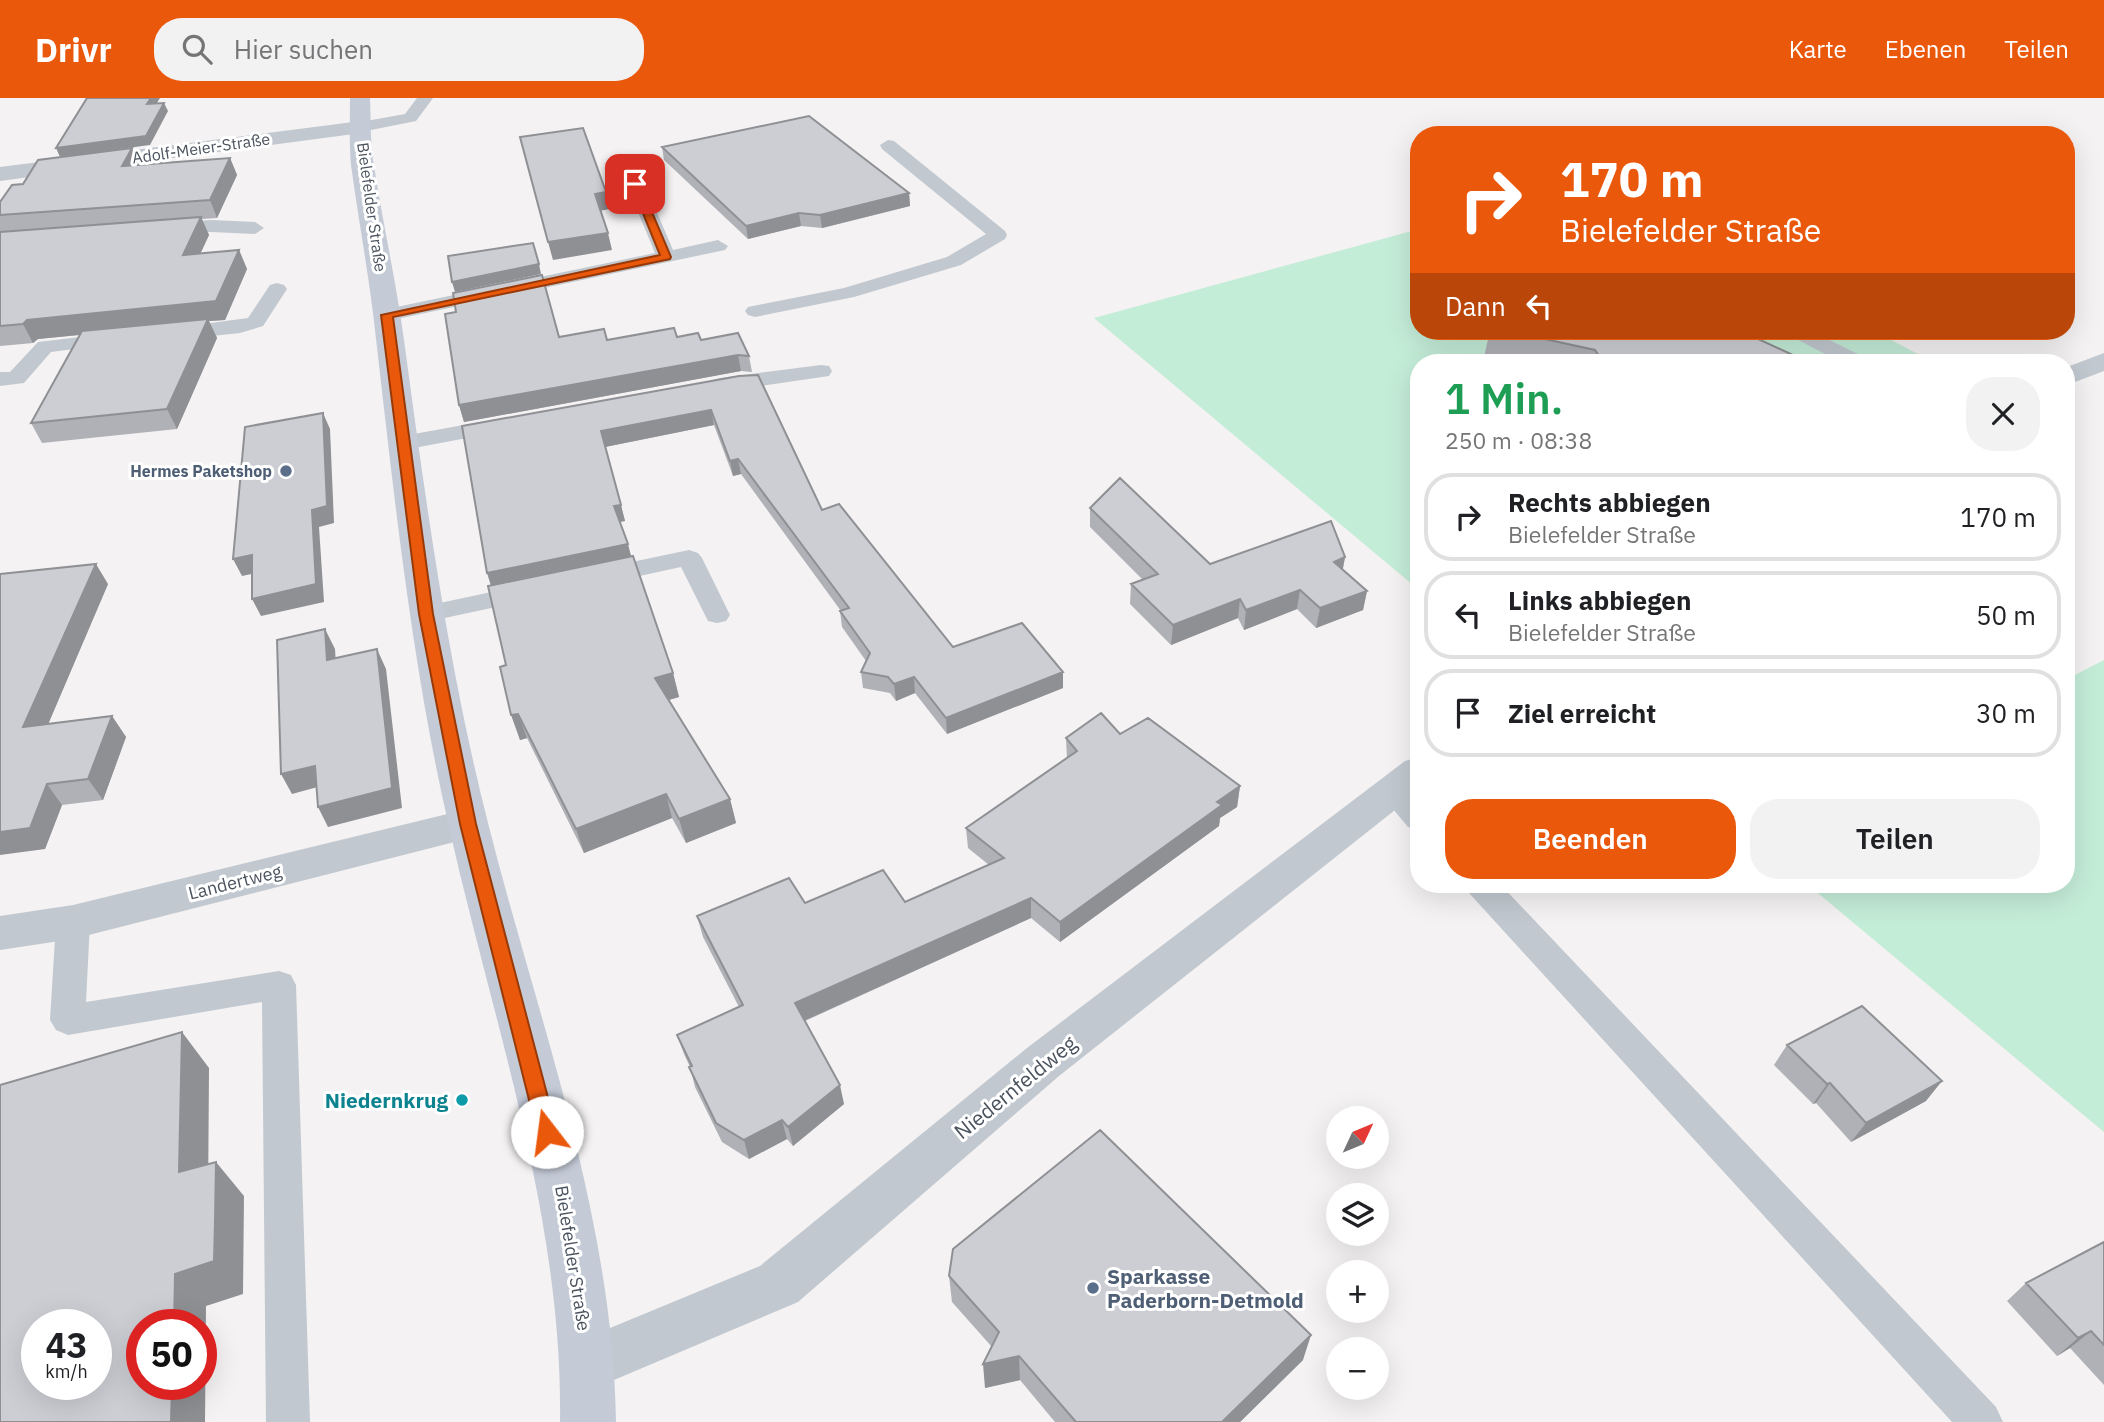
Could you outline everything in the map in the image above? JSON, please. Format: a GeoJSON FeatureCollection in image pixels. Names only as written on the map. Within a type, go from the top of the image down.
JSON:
{"type":"FeatureCollection","features":[{"type":"Feature","properties":{"kind":"main road","name":"Bielefelder Straße"},"geometry":{"type":"LineString","coordinates":[[360,98],[362,162],[387,315],[426,614],[468,824],[560,1177],[580,1290],[588,1364],[588,1422]]}},
{"type":"Feature","properties":{"kind":"street","name":"Adolf-Meier-Straße"},"geometry":{"type":"LineString","coordinates":[[0,174],[361,127]]}},
{"type":"Feature","properties":{"kind":"street"},"geometry":{"type":"LineString","coordinates":[[2075,374],[2100,366]]}},
{"type":"Feature","properties":{"kind":"street","name":"Niedernfeldweg"},"geometry":{"type":"LineString","coordinates":[[588,1364],[779,1283],[1043,1062],[1410,795]]}},
{"type":"Feature","properties":{"kind":"street","name":"Landertweg"},"geometry":{"type":"LineString","coordinates":[[0,933],[73,922],[468,824]]}},
{"type":"Feature","properties":{"kind":"lane"},"geometry":{"type":"LineString","coordinates":[[361,127],[410,118],[425,98]]}},
{"type":"Feature","properties":{"kind":"lane"},"geometry":{"type":"LineString","coordinates":[[755,311],[847,293],[954,261],[998,235],[888,145]]}},
{"type":"Feature","properties":{"kind":"lane"},"geometry":{"type":"LineString","coordinates":[[625,159],[666,257]]}},
{"type":"Feature","properties":{"kind":"lane"},"geometry":{"type":"LineString","coordinates":[[145,231],[211,226],[255,228]]}},
{"type":"Feature","properties":{"kind":"lane"},"geometry":{"type":"LineString","coordinates":[[387,315],[718,246]]}},
{"type":"Feature","properties":{"kind":"lane"},"geometry":{"type":"LineString","coordinates":[[0,379],[16,378],[44,346],[240,327],[256,321],[277,289]]}},
{"type":"Feature","properties":{"kind":"lane"},"geometry":{"type":"LineString","coordinates":[[1813,340],[1841,354]]}},
{"type":"Feature","properties":{"kind":"lane"},"geometry":{"type":"LineString","coordinates":[[1853,340],[1864,346],[1868,354]]}},
{"type":"Feature","properties":{"kind":"lane"},"geometry":{"type":"LineString","coordinates":[[704,388],[821,371]]}},
{"type":"Feature","properties":{"kind":"lane"},"geometry":{"type":"LineString","coordinates":[[403,443],[517,423]]}},
{"type":"Feature","properties":{"kind":"lane"},"geometry":{"type":"LineString","coordinates":[[426,614],[689,558],[717,615]]}},
{"type":"Feature","properties":{"kind":"lane"},"geometry":{"type":"LineString","coordinates":[[1488,893],[1981,1422]]}},
{"type":"Feature","properties":{"kind":"lane"},"geometry":{"type":"LineString","coordinates":[[73,922],[68,1020],[279,985],[288,1422]]}},
{"type":"Feature","properties":{"kind":"green space"},"geometry":{"type":"Polygon","coordinates":[[[1410,231],[1410,340],[1891,340],[1918,354],[1410,354],[1410,582],[1094,318],[1410,231]]]}},
{"type":"Feature","properties":{"kind":"green space"},"geometry":{"type":"Polygon","coordinates":[[[2104,660],[2104,1132],[1818,893],[2075,893],[2075,675],[2104,660]]]}},
{"type":"Feature","properties":{"kind":"building"},"geometry":{"type":"Polygon","coordinates":[[[87,98],[151,98],[147,104],[164,103],[146,136],[56,148],[87,98]]]}},
{"type":"Feature","properties":{"kind":"building"},"geometry":{"type":"Polygon","coordinates":[[[809,116],[909,193],[820,215],[799,213],[746,226],[662,147],[809,116]]]}},
{"type":"Feature","properties":{"kind":"building"},"geometry":{"type":"Polygon","coordinates":[[[583,128],[606,192],[595,194],[608,233],[548,242],[520,137],[583,128]]]}},
{"type":"Feature","properties":{"kind":"building"},"geometry":{"type":"Polygon","coordinates":[[[132,148],[122,166],[230,158],[210,200],[0,215],[0,202],[12,185],[23,184],[38,160],[132,148]]]}},
{"type":"Feature","properties":{"kind":"building"},"geometry":{"type":"Polygon","coordinates":[[[201,217],[183,255],[239,250],[216,301],[27,320],[23,324],[0,326],[0,232],[201,217]]]}},
{"type":"Feature","properties":{"kind":"building"},"geometry":{"type":"Polygon","coordinates":[[[533,243],[539,264],[452,282],[448,256],[533,243]]]}},
{"type":"Feature","properties":{"kind":"building"},"geometry":{"type":"Polygon","coordinates":[[[542,275],[559,337],[604,329],[607,340],[674,328],[677,337],[698,333],[701,340],[738,333],[749,356],[738,355],[459,405],[445,314],[456,312],[453,293],[542,275]]]}},
{"type":"Feature","properties":{"kind":"building"},"geometry":{"type":"Polygon","coordinates":[[[208,319],[167,409],[31,423],[82,331],[208,319]]]}},
{"type":"Feature","properties":{"kind":"building"},"geometry":{"type":"Polygon","coordinates":[[[1549,340],[1760,340],[1791,354],[1598,354],[1595,350],[1549,340]]]}},
{"type":"Feature","properties":{"kind":"building"},"geometry":{"type":"Polygon","coordinates":[[[758,375],[822,510],[839,504],[953,647],[1022,623],[1063,672],[946,718],[914,677],[894,684],[888,677],[861,672],[870,653],[840,611],[849,608],[738,459],[730,461],[711,410],[601,431],[621,505],[614,506],[628,544],[487,573],[462,426],[739,376],[758,375]]]}},
{"type":"Feature","properties":{"kind":"building"},"geometry":{"type":"Polygon","coordinates":[[[323,413],[327,506],[312,510],[316,584],[252,599],[252,555],[233,559],[245,427],[323,413]]]}},
{"type":"Feature","properties":{"kind":"building"},"geometry":{"type":"Polygon","coordinates":[[[1120,478],[1210,564],[1331,521],[1345,557],[1334,562],[1367,591],[1320,608],[1300,590],[1246,610],[1240,599],[1173,625],[1131,584],[1158,574],[1090,508],[1120,478]]]}},
{"type":"Feature","properties":{"kind":"building"},"geometry":{"type":"Polygon","coordinates":[[[633,556],[673,673],[655,678],[730,799],[679,819],[666,794],[576,829],[518,714],[511,715],[500,667],[506,665],[488,586],[633,556]]]}},
{"type":"Feature","properties":{"kind":"building"},"geometry":{"type":"Polygon","coordinates":[[[96,564],[23,727],[112,716],[88,779],[47,784],[30,828],[0,832],[0,574],[96,564]]]}},
{"type":"Feature","properties":{"kind":"building"},"geometry":{"type":"Polygon","coordinates":[[[325,629],[327,660],[377,649],[392,788],[318,807],[315,766],[281,774],[277,640],[325,629]]]}},
{"type":"Feature","properties":{"kind":"building"},"geometry":{"type":"Polygon","coordinates":[[[1101,713],[1120,734],[1148,718],[1240,786],[1217,802],[1222,805],[1060,922],[1031,898],[795,1003],[840,1085],[788,1127],[782,1120],[744,1140],[716,1123],[677,1035],[743,1005],[697,916],[789,878],[805,903],[883,870],[905,902],[1004,858],[966,828],[1077,751],[1066,738],[1101,713]]]}},
{"type":"Feature","properties":{"kind":"building"},"geometry":{"type":"Polygon","coordinates":[[[1862,1006],[1942,1081],[1866,1123],[1830,1083],[1827,1084],[1787,1045],[1862,1006]]]}},
{"type":"Feature","properties":{"kind":"building"},"geometry":{"type":"Polygon","coordinates":[[[182,1032],[179,1172],[216,1162],[214,1261],[175,1274],[174,1309],[126,1309],[126,1400],[172,1400],[171,1422],[0,1422],[0,1085],[182,1032]]]}},
{"type":"Feature","properties":{"kind":"building","name":"Sparkasse Paderborn-Detmold"},"geometry":{"type":"Polygon","coordinates":[[[1100,1130],[1311,1335],[1222,1422],[1076,1422],[1019,1356],[983,1364],[999,1332],[949,1276],[953,1249],[1100,1130]]]}},
{"type":"Feature","properties":{"kind":"building"},"geometry":{"type":"Polygon","coordinates":[[[2104,1242],[2104,1345],[2091,1331],[2078,1338],[2026,1283],[2104,1242]]]}},
{"type":"Feature","properties":{"kind":"place","name":"Hermes Paketshop"},"geometry":{"type":"Point","coordinates":[286,471]}},
{"type":"Feature","properties":{"kind":"place","name":"Niedernkrug"},"geometry":{"type":"Point","coordinates":[462,1100]}},
{"type":"Feature","properties":{"kind":"place","name":"Sparkasse Paderborn-Detmold"},"geometry":{"type":"Point","coordinates":[1093,1288]}},
{"type":"Feature","properties":{"kind":"route"},"geometry":{"type":"LineString","coordinates":[[547,1132],[468,824],[422,594],[387,315],[666,257],[635,184]]}}]}
